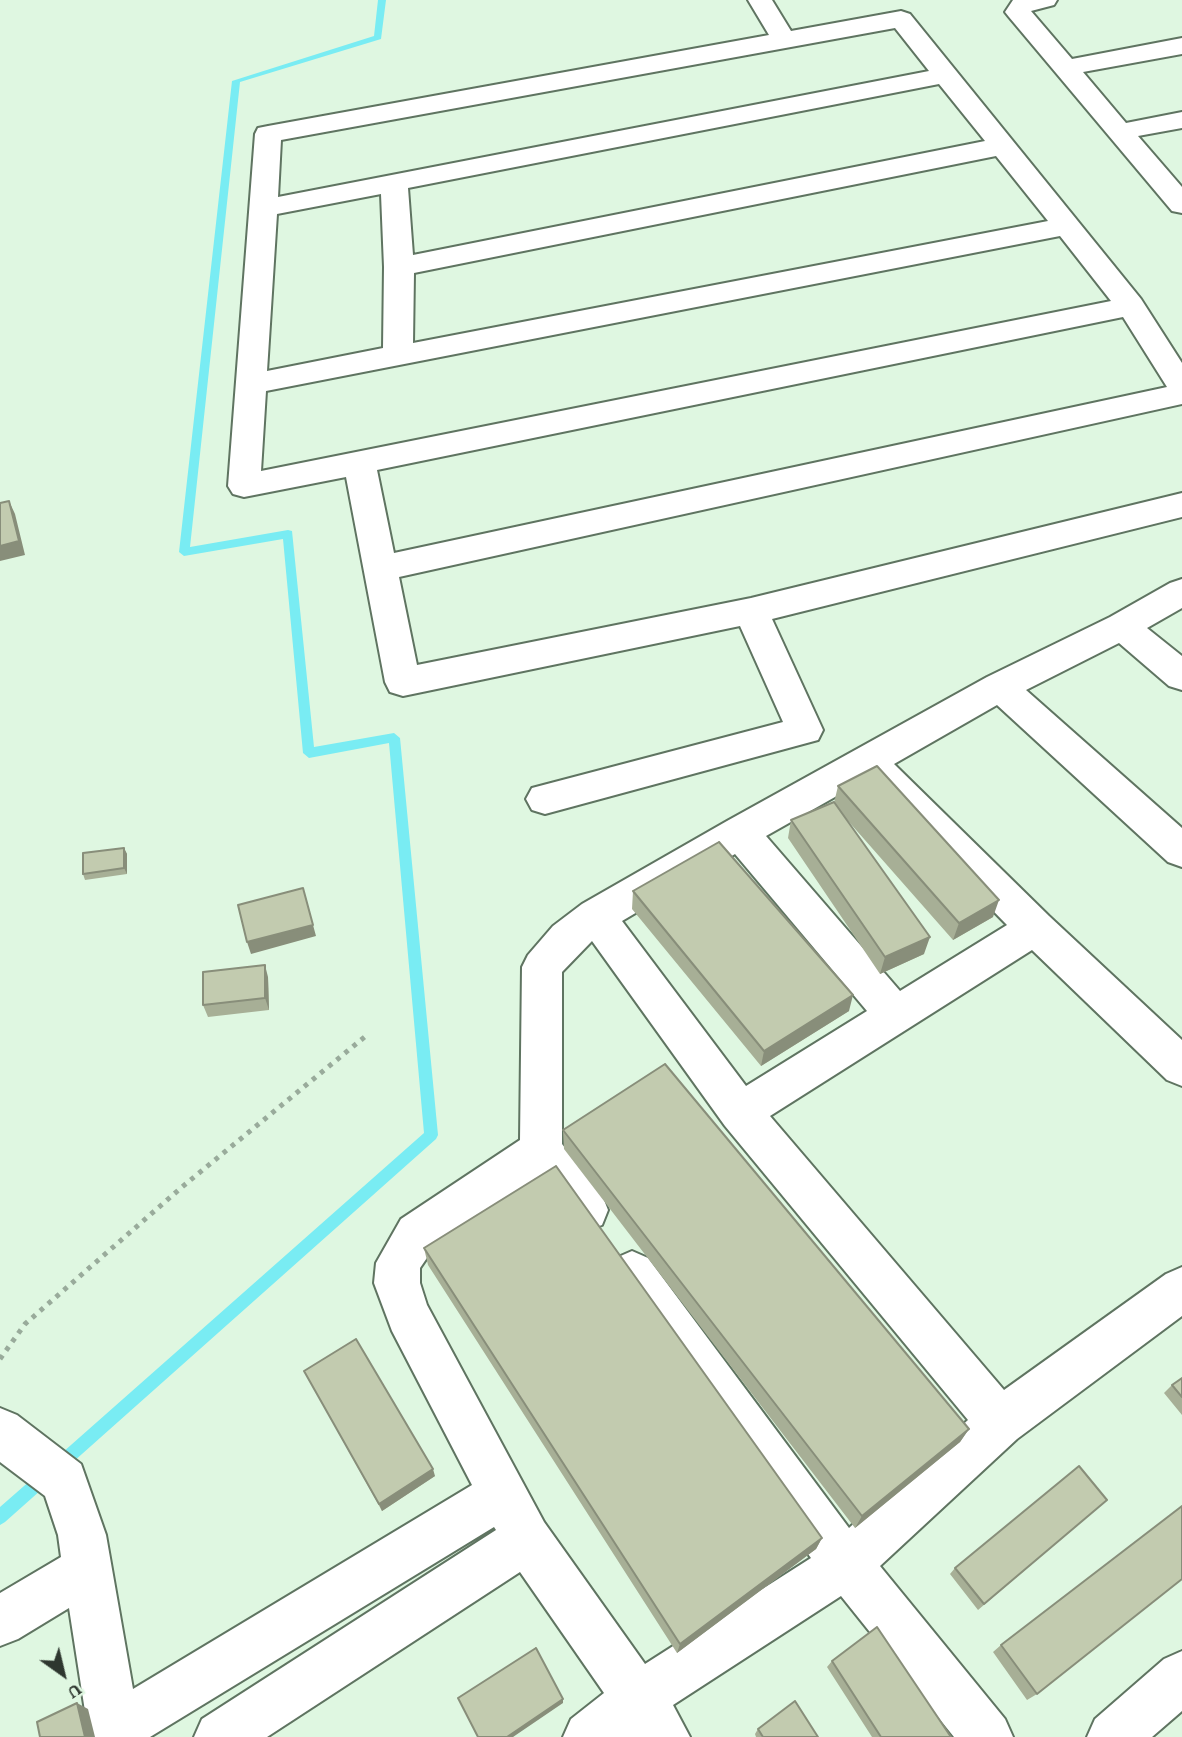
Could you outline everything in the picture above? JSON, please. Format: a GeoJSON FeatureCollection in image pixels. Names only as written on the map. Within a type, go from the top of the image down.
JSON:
{"type":"FeatureCollection","features":[{"type":"Feature","properties":{"kind":"street"},"geometry":{"type":"LineString","coordinates":[[760,0],[784,40]]}},
{"type":"Feature","properties":{"kind":"street"},"geometry":{"type":"LineString","coordinates":[[1045,0],[1021,5],[1018,12],[1181,203]]}},
{"type":"Feature","properties":{"kind":"street"},"geometry":{"type":"LineString","coordinates":[[1130,306],[244,486],[268,134],[901,19],[1130,306],[1182,387]]}},
{"type":"Feature","properties":{"kind":"street"},"geometry":{"type":"LineString","coordinates":[[1064,68],[1182,46]]}},
{"type":"Feature","properties":{"kind":"street"},"geometry":{"type":"LineString","coordinates":[[263,208],[394,185],[946,75]]}},
{"type":"Feature","properties":{"kind":"street"},"geometry":{"type":"LineString","coordinates":[[1119,132],[1182,120]]}},
{"type":"Feature","properties":{"kind":"street"},"geometry":{"type":"LineString","coordinates":[[400,267],[1003,146]]}},
{"type":"Feature","properties":{"kind":"street"},"geometry":{"type":"LineString","coordinates":[[394,185],[400,267],[398,356]]}},
{"type":"Feature","properties":{"kind":"street"},"geometry":{"type":"LineString","coordinates":[[251,384],[1067,226]]}},
{"type":"Feature","properties":{"kind":"street"},"geometry":{"type":"LineString","coordinates":[[382,568],[1182,394]]}},
{"type":"Feature","properties":{"kind":"street"},"geometry":{"type":"LineString","coordinates":[[359,463],[403,682],[751,611],[1182,505]]}},
{"type":"Feature","properties":{"kind":"street"},"geometry":{"type":"LineString","coordinates":[[987,1737],[846,1563],[541,1150],[542,967],[567,938],[596,916],[1000,687],[1122,626],[1182,592]]}},
{"type":"Feature","properties":{"kind":"street"},"geometry":{"type":"LineString","coordinates":[[545,799],[805,730],[751,611]]}},
{"type":"Feature","properties":{"kind":"street"},"geometry":{"type":"LineString","coordinates":[[1122,626],[1182,676]]}},
{"type":"Feature","properties":{"kind":"street"},"geometry":{"type":"LineString","coordinates":[[1000,687],[1182,851]]}},
{"type":"Feature","properties":{"kind":"street"},"geometry":{"type":"LineString","coordinates":[[869,762],[1035,928],[1176,1051]]}},
{"type":"Feature","properties":{"kind":"street"},"geometry":{"type":"LineString","coordinates":[[740,832],[895,1015]]}},
{"type":"Feature","properties":{"kind":"street"},"geometry":{"type":"LineString","coordinates":[[596,916],[740,1112],[1000,1422]]}},
{"type":"Feature","properties":{"kind":"street"},"geometry":{"type":"LineString","coordinates":[[740,1112],[1035,928]]}},
{"type":"Feature","properties":{"kind":"street"},"geometry":{"type":"LineString","coordinates":[[541,1150],[417,1234],[398,1263],[397,1283],[408,1315],[501,1495],[527,1539],[651,1718]]}},
{"type":"Feature","properties":{"kind":"street"},"geometry":{"type":"LineString","coordinates":[[589,1737],[651,1718],[846,1563],[1000,1422],[1182,1289]]}},
{"type":"Feature","properties":{"kind":"street"},"geometry":{"type":"LineString","coordinates":[[10,1440],[64,1480],[82,1535],[114,1734],[501,1495]]}},
{"type":"Feature","properties":{"kind":"street"},"geometry":{"type":"LineString","coordinates":[[220,1737],[527,1539]]}},
{"type":"Feature","properties":{"kind":"street"},"geometry":{"type":"LineString","coordinates":[[0,1621],[87,1569]]}},
{"type":"Feature","properties":{"kind":"street"},"geometry":{"type":"LineString","coordinates":[[1114,1737],[1182,1676]]}},
{"type":"Feature","properties":{"kind":"path"},"geometry":{"type":"LineString","coordinates":[[0,1359],[25,1324],[182,1187],[366,1035]]}},
{"type":"Feature","properties":{"kind":"building"},"geometry":{"type":"Polygon","coordinates":[[[9,501],[19,541],[0,546],[0,503],[9,501]]]}},
{"type":"Feature","properties":{"kind":"building"},"geometry":{"type":"Polygon","coordinates":[[[877,766],[999,900],[959,923],[838,786],[877,766]]]}},
{"type":"Feature","properties":{"kind":"building"},"geometry":{"type":"Polygon","coordinates":[[[834,802],[930,937],[885,957],[791,820],[834,802]]]}},
{"type":"Feature","properties":{"kind":"building"},"geometry":{"type":"Polygon","coordinates":[[[719,842],[853,995],[764,1051],[633,891],[719,842]]]}},
{"type":"Feature","properties":{"kind":"building"},"geometry":{"type":"Polygon","coordinates":[[[124,848],[124,868],[83,874],[83,853],[124,848]]]}},
{"type":"Feature","properties":{"kind":"building"},"geometry":{"type":"Polygon","coordinates":[[[303,888],[313,925],[247,942],[238,905],[303,888]]]}},
{"type":"Feature","properties":{"kind":"building"},"geometry":{"type":"Polygon","coordinates":[[[265,965],[265,998],[203,1005],[203,972],[265,965]]]}},
{"type":"Feature","properties":{"kind":"building"},"geometry":{"type":"Polygon","coordinates":[[[665,1064],[969,1429],[862,1516],[563,1130],[665,1064]]]}},
{"type":"Feature","properties":{"kind":"building"},"geometry":{"type":"Polygon","coordinates":[[[556,1166],[822,1538],[680,1644],[424,1248],[556,1166]]]}},
{"type":"Feature","properties":{"kind":"building"},"geometry":{"type":"Polygon","coordinates":[[[356,1339],[433,1469],[379,1504],[304,1371],[356,1339]]]}},
{"type":"Feature","properties":{"kind":"building"},"geometry":{"type":"Polygon","coordinates":[[[1182,1378],[1182,1397],[1172,1385],[1182,1378]]]}},
{"type":"Feature","properties":{"kind":"building"},"geometry":{"type":"Polygon","coordinates":[[[1079,1466],[1107,1500],[984,1604],[955,1568],[1079,1466]]]}},
{"type":"Feature","properties":{"kind":"building"},"geometry":{"type":"Polygon","coordinates":[[[1182,1506],[1182,1579],[1037,1694],[1001,1645],[1182,1506]]]}},
{"type":"Feature","properties":{"kind":"building"},"geometry":{"type":"Polygon","coordinates":[[[877,1627],[951,1737],[881,1737],[832,1661],[877,1627]]]}},
{"type":"Feature","properties":{"kind":"building"},"geometry":{"type":"Polygon","coordinates":[[[536,1648],[563,1699],[507,1737],[478,1737],[458,1698],[536,1648]]]}},
{"type":"Feature","properties":{"kind":"building"},"geometry":{"type":"Polygon","coordinates":[[[795,1701],[818,1737],[763,1737],[758,1729],[795,1701]]]}},
{"type":"Feature","properties":{"kind":"building"},"geometry":{"type":"Polygon","coordinates":[[[77,1703],[85,1737],[40,1737],[37,1722],[77,1703]]]}},
{"type":"Feature","properties":{"kind":"waterway"},"geometry":{"type":"LineString","coordinates":[[59,1465],[431,1135],[394,738],[309,753],[288,534],[184,552],[236,81],[378,37],[382,0]]}},
{"type":"Feature","properties":{"kind":"waterway"},"geometry":{"type":"LineString","coordinates":[[0,1517],[45,1477]]}}]}
